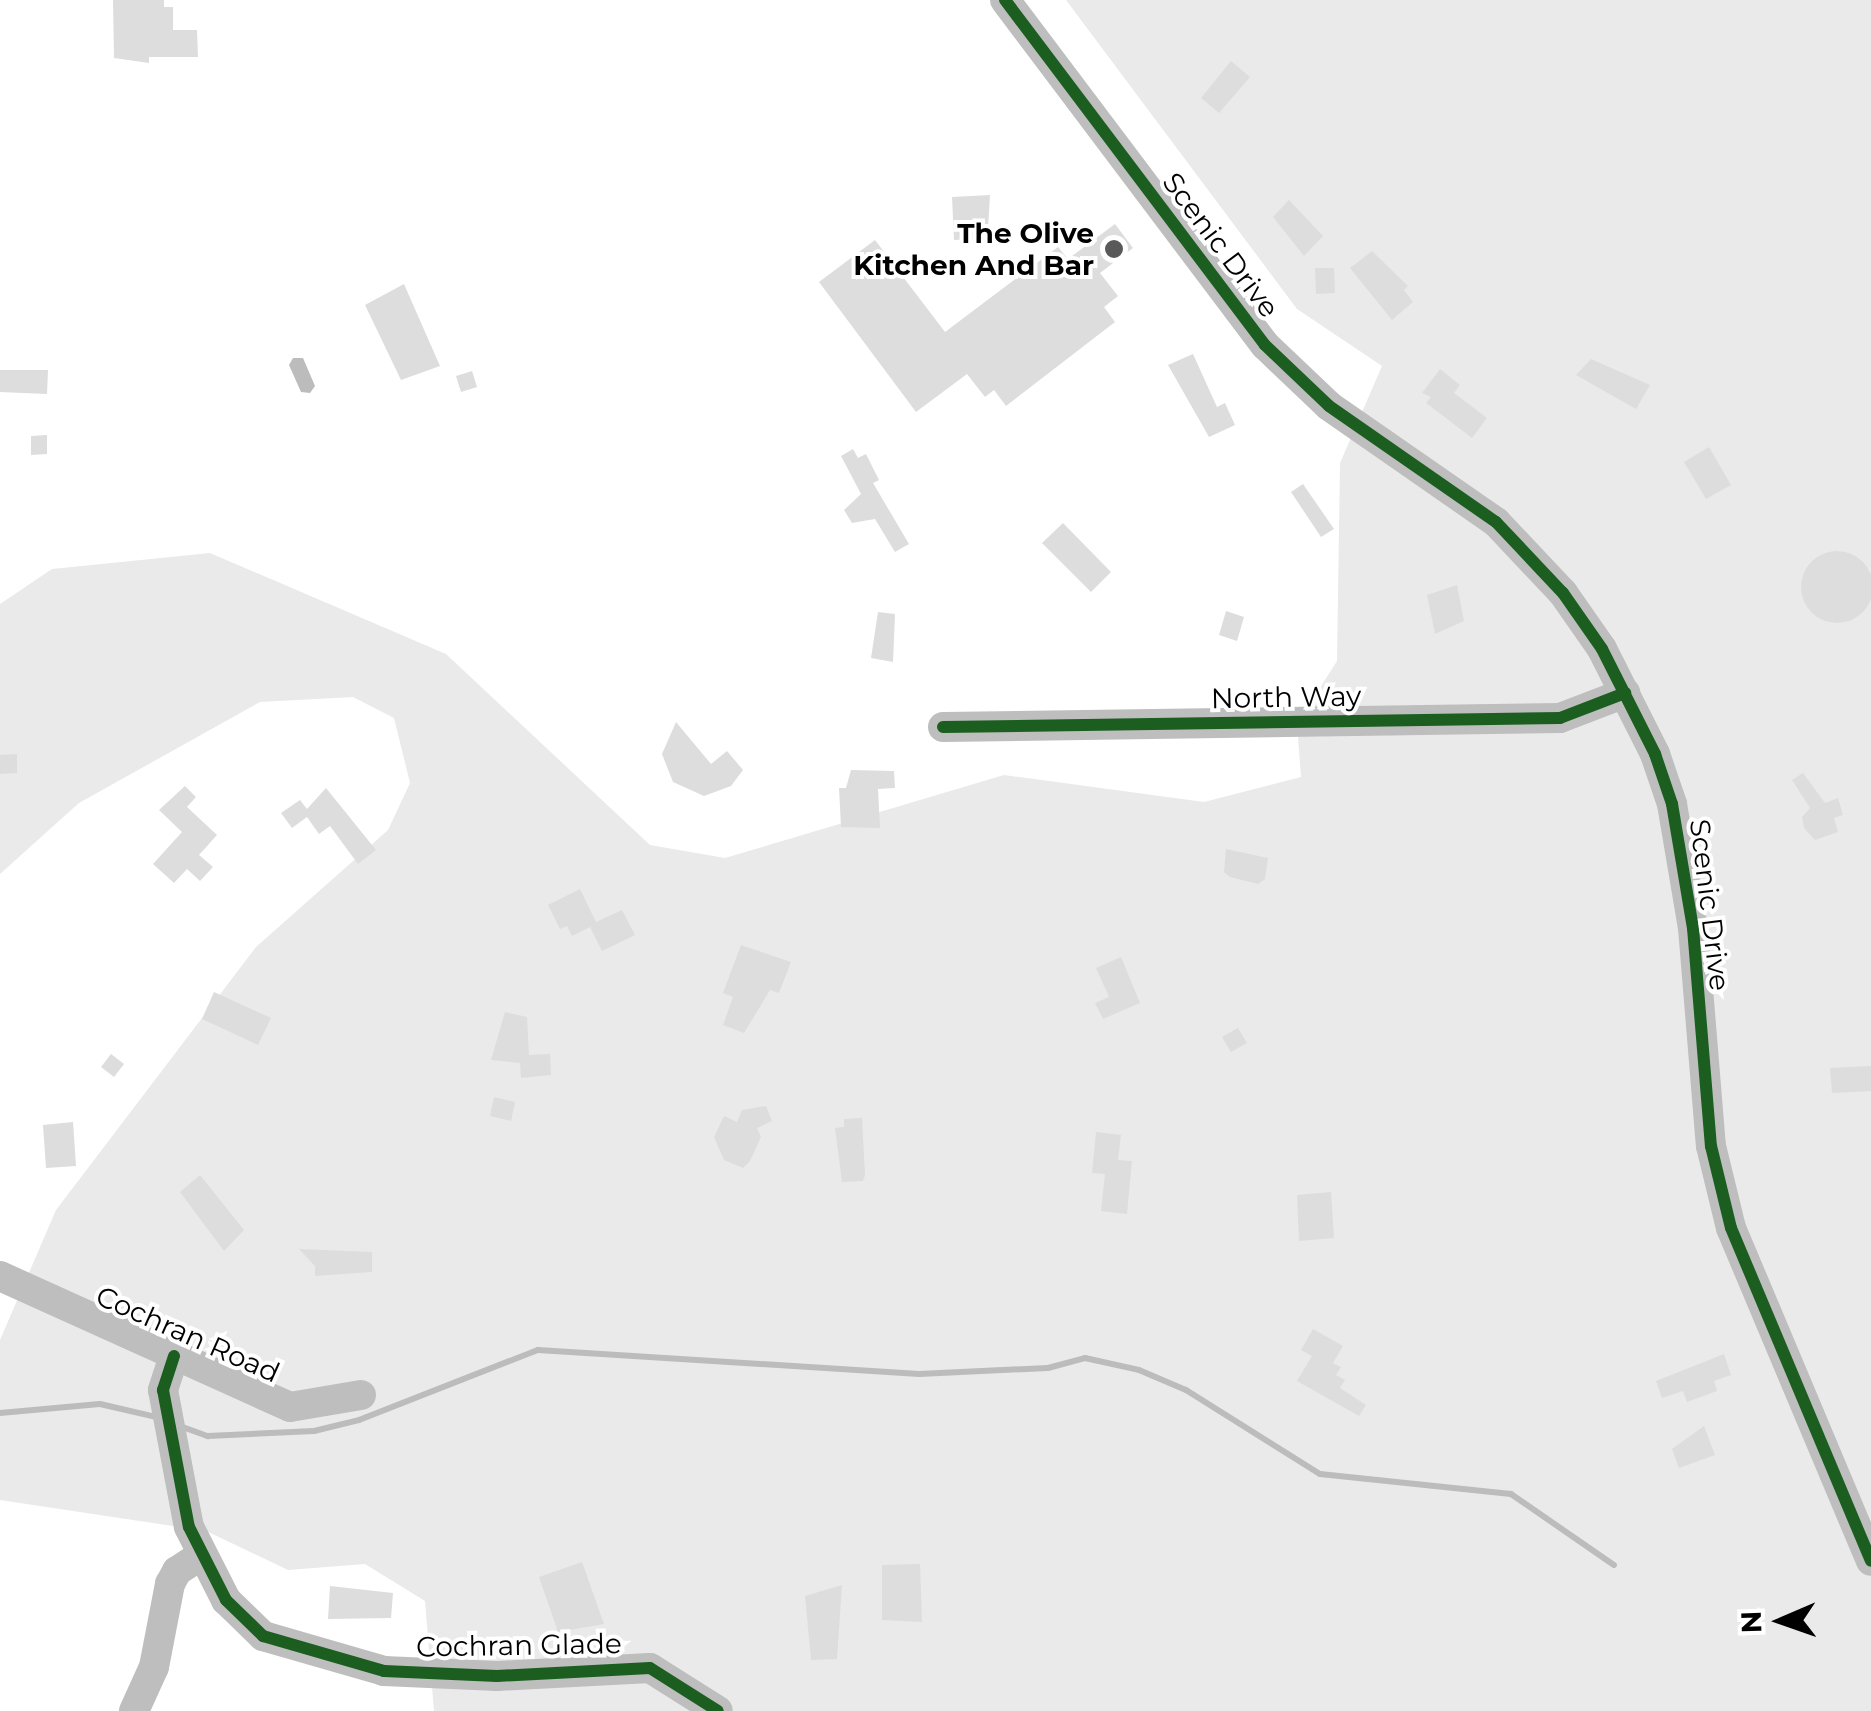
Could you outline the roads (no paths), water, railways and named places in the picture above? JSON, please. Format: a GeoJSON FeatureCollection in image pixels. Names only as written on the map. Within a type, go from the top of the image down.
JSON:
{"type":"FeatureCollection","features":[{"type":"Feature","properties":{"kind":"street","name":"Scenic Drive"},"geometry":{"type":"LineString","coordinates":[[1005,0],[1265,345],[1329,406],[1496,522],[1563,593],[1625,693],[1655,754],[1685,870],[1710,1146],[1731,1228],[1871,1561]]}},
{"type":"Feature","properties":{"kind":"street","name":"North Way"},"geometry":{"type":"LineString","coordinates":[[943,727],[1560,718],[1625,693]]}},
{"type":"Feature","properties":{"kind":"street","name":"Cochran Road"},"geometry":{"type":"LineString","coordinates":[[0,1276],[290,1407],[361,1396]]}},
{"type":"Feature","properties":{"kind":"street","name":"Cochran Glade"},"geometry":{"type":"LineString","coordinates":[[174,1356],[162,1390],[170,1455],[200,1556],[226,1600],[263,1636],[327,1659],[384,1671],[498,1676],[650,1668],[718,1711]]}},
{"type":"Feature","properties":{"kind":"street"},"geometry":{"type":"LineString","coordinates":[[134,1711],[154,1667],[170,1584],[176,1571],[200,1556]]}},
{"type":"Feature","properties":{"kind":"waterway"},"geometry":{"type":"LineString","coordinates":[[177,1425],[208,1436],[314,1431],[359,1420],[538,1350],[919,1374],[1048,1368],[1085,1358],[1139,1370],[1186,1390],[1320,1474],[1511,1494],[1614,1565]]}},
{"type":"Feature","properties":{"kind":"waterway"},"geometry":{"type":"LineString","coordinates":[[0,1413],[100,1404],[156,1417]]}},
{"type":"Feature","properties":{"kind":"place","name":"The Olive Kitchen And Bar"},"geometry":{"type":"Point","coordinates":[1114,249]}}]}
